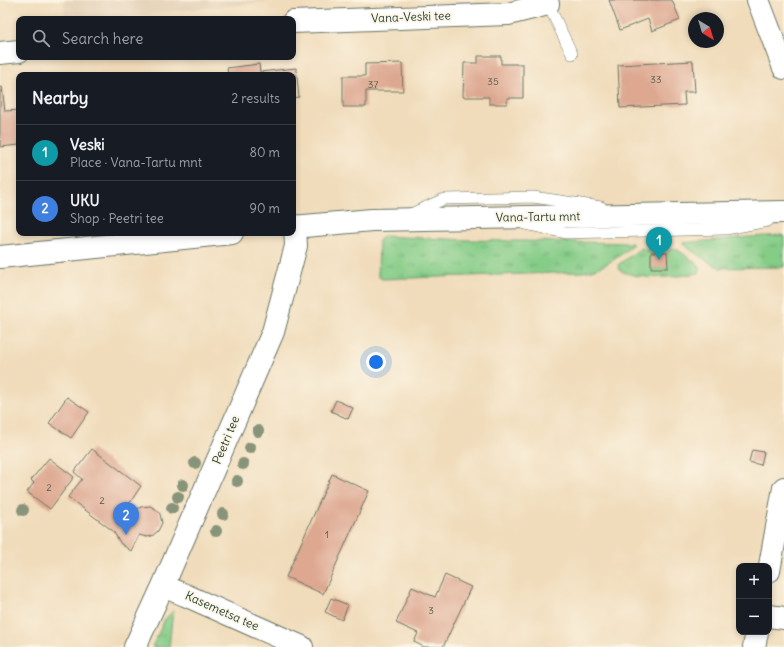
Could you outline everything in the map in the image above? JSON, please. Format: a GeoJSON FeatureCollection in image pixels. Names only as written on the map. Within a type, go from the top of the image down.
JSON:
{"type":"FeatureCollection","features":[{"type":"Feature","properties":{"kind":"street"},"geometry":{"type":"LineString","coordinates":[[758,0],[784,68]]}},
{"type":"Feature","properties":{"kind":"street","name":"Vana-Veski tee"},"geometry":{"type":"LineString","coordinates":[[296,22],[508,14],[547,2]]}},
{"type":"Feature","properties":{"kind":"street"},"geometry":{"type":"LineString","coordinates":[[0,53],[16,51]]}},
{"type":"Feature","properties":{"kind":"street","name":"Vana-Tartu mnt"},"geometry":{"type":"LineString","coordinates":[[296,227],[372,220],[784,212]]}},
{"type":"Feature","properties":{"kind":"street"},"geometry":{"type":"LineString","coordinates":[[0,257],[203,236]]}},
{"type":"Feature","properties":{"kind":"street","name":"Peetri tee"},"geometry":{"type":"LineString","coordinates":[[135,647],[273,332],[296,246],[295,236]]}},
{"type":"Feature","properties":{"kind":"street"},"geometry":{"type":"LineString","coordinates":[[770,563],[784,488]]}},
{"type":"Feature","properties":{"kind":"street","name":"Kasemetsa tee"},"geometry":{"type":"LineString","coordinates":[[163,586],[302,647]]}},
{"type":"Feature","properties":{"kind":"street"},"geometry":{"type":"LineString","coordinates":[[772,616],[784,618]]}},
{"type":"Feature","properties":{"kind":"street"},"geometry":{"type":"LineString","coordinates":[[754,647],[757,635]]}},
{"type":"Feature","properties":{"kind":"lane"},"geometry":{"type":"LineString","coordinates":[[547,2],[572,54]]}},
{"type":"Feature","properties":{"kind":"lane"},"geometry":{"type":"LineString","coordinates":[[398,220],[444,199],[533,197],[658,215]]}},
{"type":"Feature","properties":{"kind":"lane"},"geometry":{"type":"LineString","coordinates":[[495,218],[566,234],[726,229],[784,217]]}},
{"type":"Feature","properties":{"kind":"shaded area"},"geometry":{"type":"Polygon","coordinates":[[[64,0],[267,0],[267,2],[129,16],[65,16],[64,0]]]}},
{"type":"Feature","properties":{"kind":"green space"},"geometry":{"type":"Polygon","coordinates":[[[784,235],[784,267],[721,268],[707,261],[682,243],[749,237],[784,235]]]}},
{"type":"Feature","properties":{"kind":"green space"},"geometry":{"type":"Polygon","coordinates":[[[382,236],[469,240],[632,243],[632,246],[615,259],[604,265],[583,272],[382,279],[378,276],[379,240],[382,236]]]}},
{"type":"Feature","properties":{"kind":"green space"},"geometry":{"type":"Polygon","coordinates":[[[641,248],[651,252],[651,268],[667,268],[667,252],[673,248],[699,265],[701,267],[699,273],[659,278],[638,276],[619,270],[618,265],[641,248]]]}},
{"type":"Feature","properties":{"kind":"green space"},"geometry":{"type":"Polygon","coordinates":[[[173,611],[169,647],[152,647],[165,619],[173,611]]]}},
{"type":"Feature","properties":{"kind":"building"},"geometry":{"type":"Polygon","coordinates":[[[609,0],[672,0],[680,20],[652,31],[648,19],[620,30],[609,0]]]}},
{"type":"Feature","properties":{"kind":"building"},"geometry":{"type":"Polygon","coordinates":[[[478,56],[501,56],[501,64],[523,64],[523,98],[507,98],[507,104],[489,104],[489,97],[463,97],[464,63],[478,63],[478,56]]]}},
{"type":"Feature","properties":{"kind":"building"},"geometry":{"type":"Polygon","coordinates":[[[693,61],[695,92],[684,92],[685,105],[620,108],[618,65],[693,61]]]}},
{"type":"Feature","properties":{"kind":"building"},"geometry":{"type":"Polygon","coordinates":[[[402,63],[403,91],[366,91],[366,107],[343,107],[343,76],[365,76],[365,64],[402,63]]]}},
{"type":"Feature","properties":{"kind":"building"},"geometry":{"type":"Polygon","coordinates":[[[259,64],[260,72],[228,72],[227,68],[259,64]]]}},
{"type":"Feature","properties":{"kind":"building"},"geometry":{"type":"Polygon","coordinates":[[[296,68],[299,97],[296,98],[296,72],[260,72],[296,68]]]}},
{"type":"Feature","properties":{"kind":"building"},"geometry":{"type":"Polygon","coordinates":[[[0,87],[2,87],[5,111],[16,110],[16,145],[0,147],[0,87]]]}},
{"type":"Feature","properties":{"kind":"building"},"geometry":{"type":"Polygon","coordinates":[[[651,252],[667,252],[668,268],[651,268],[651,252]]]}},
{"type":"Feature","properties":{"kind":"building"},"geometry":{"type":"Polygon","coordinates":[[[67,397],[89,412],[71,438],[49,423],[67,397]]]}},
{"type":"Feature","properties":{"kind":"building"},"geometry":{"type":"Polygon","coordinates":[[[336,400],[353,408],[348,419],[331,411],[336,400]]]}},
{"type":"Feature","properties":{"kind":"building"},"geometry":{"type":"Polygon","coordinates":[[[92,449],[141,486],[129,504],[137,509],[150,506],[157,510],[160,514],[162,523],[158,531],[152,536],[147,537],[139,535],[131,551],[121,544],[113,531],[68,497],[82,479],[74,472],[92,449]]]}},
{"type":"Feature","properties":{"kind":"building"},"geometry":{"type":"Polygon","coordinates":[[[752,450],[764,452],[761,465],[749,462],[752,450]]]}},
{"type":"Feature","properties":{"kind":"building"},"geometry":{"type":"Polygon","coordinates":[[[49,458],[74,477],[50,509],[27,492],[34,483],[31,480],[49,458]]]}},
{"type":"Feature","properties":{"kind":"building"},"geometry":{"type":"Polygon","coordinates":[[[332,474],[369,491],[323,594],[286,577],[332,474]]]}},
{"type":"Feature","properties":{"kind":"building"},"geometry":{"type":"Polygon","coordinates":[[[445,575],[471,587],[443,647],[424,647],[414,642],[418,633],[396,623],[412,587],[435,597],[445,575]]]}},
{"type":"Feature","properties":{"kind":"building"},"geometry":{"type":"Polygon","coordinates":[[[331,598],[348,605],[342,620],[325,612],[331,598]]]}},
{"type":"Feature","properties":{"kind":"place","name":"Veski"},"geometry":{"type":"Point","coordinates":[659,260]}},
{"type":"Feature","properties":{"kind":"place","name":"UKU"},"geometry":{"type":"Point","coordinates":[126,535]}}]}
